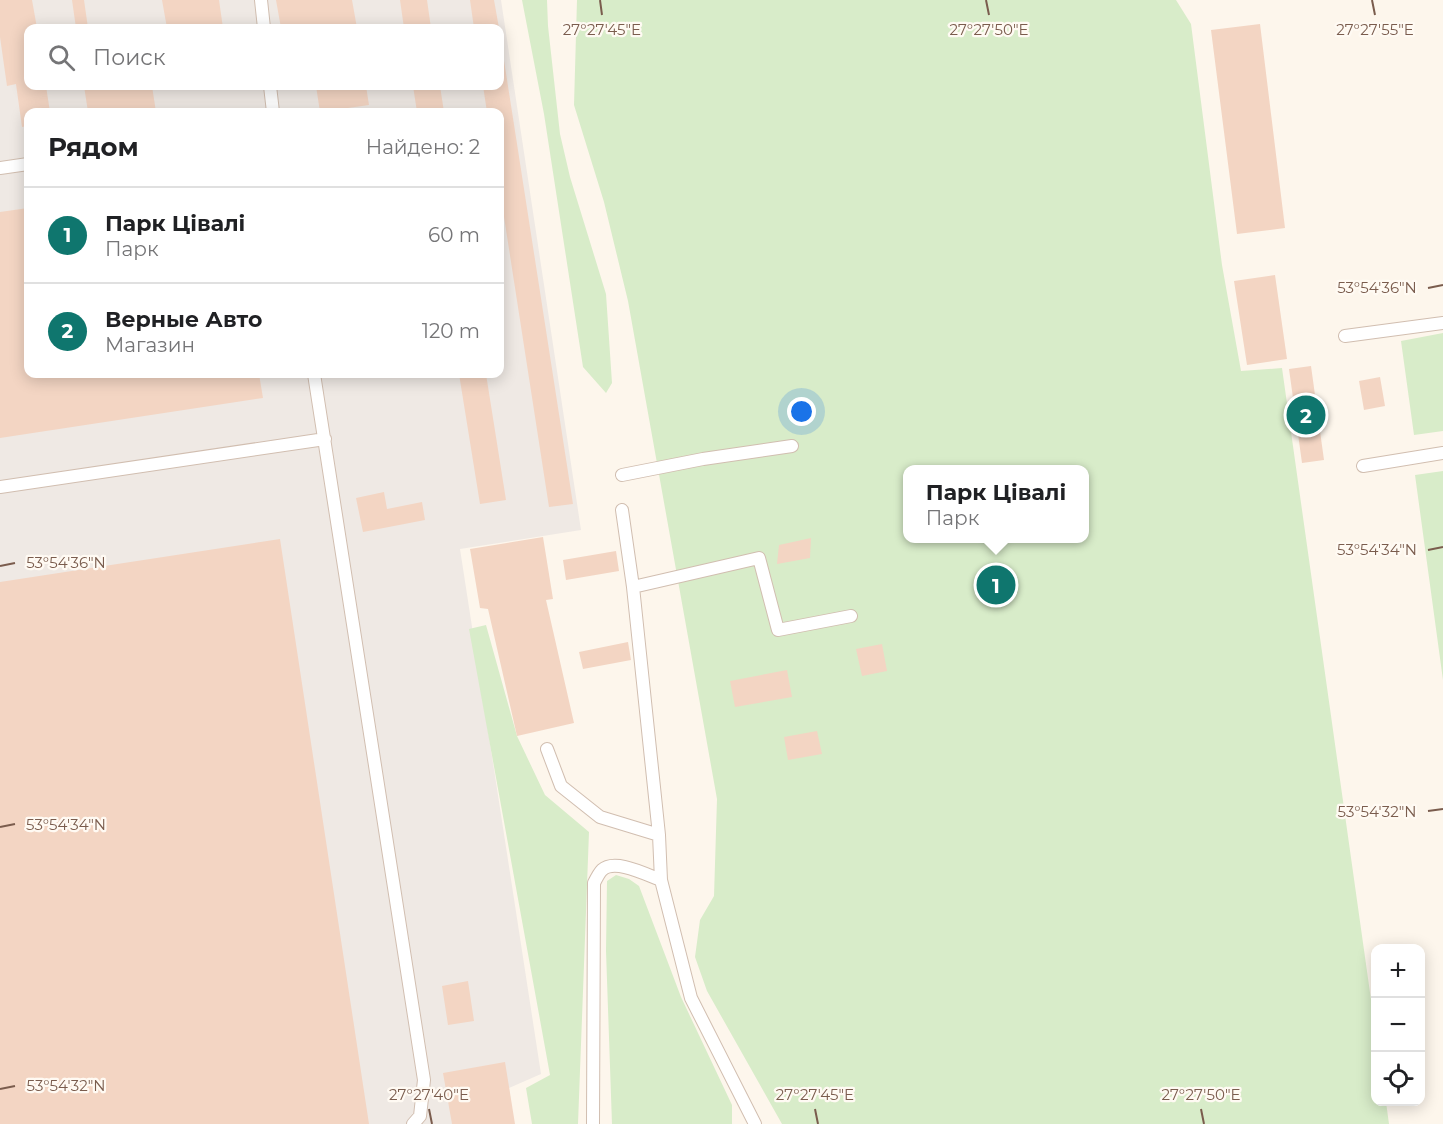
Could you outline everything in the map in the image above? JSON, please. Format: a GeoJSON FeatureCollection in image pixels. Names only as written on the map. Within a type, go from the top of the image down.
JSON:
{"type":"FeatureCollection","features":[{"type":"Feature","properties":{"kind":"lane"},"geometry":{"type":"LineString","coordinates":[[261,0],[264,24]]}},
{"type":"Feature","properties":{"kind":"lane"},"geometry":{"type":"LineString","coordinates":[[270,90],[273,108]]}},
{"type":"Feature","properties":{"kind":"lane"},"geometry":{"type":"LineString","coordinates":[[0,168],[24,165]]}},
{"type":"Feature","properties":{"kind":"lane"},"geometry":{"type":"LineString","coordinates":[[1345,336],[1443,323]]}},
{"type":"Feature","properties":{"kind":"lane"},"geometry":{"type":"LineString","coordinates":[[315,378],[424,1080],[420,1116],[413,1124]]}},
{"type":"Feature","properties":{"kind":"lane"},"geometry":{"type":"LineString","coordinates":[[0,487],[324,440]]}},
{"type":"Feature","properties":{"kind":"lane"},"geometry":{"type":"LineString","coordinates":[[622,475],[703,459],[792,446]]}},
{"type":"Feature","properties":{"kind":"lane"},"geometry":{"type":"LineString","coordinates":[[1363,466],[1443,453]]}},
{"type":"Feature","properties":{"kind":"lane"},"geometry":{"type":"LineString","coordinates":[[622,510],[633,587],[659,835],[661,880],[691,998],[755,1124]]}},
{"type":"Feature","properties":{"kind":"lane"},"geometry":{"type":"LineString","coordinates":[[633,587],[759,558],[778,630],[851,616]]}},
{"type":"Feature","properties":{"kind":"lane"},"geometry":{"type":"LineString","coordinates":[[548,749],[561,786],[600,817],[659,835]]}},
{"type":"Feature","properties":{"kind":"lane"},"geometry":{"type":"LineString","coordinates":[[593,1124],[594,883],[602,870],[613,865],[627,867],[661,880]]}},
{"type":"Feature","properties":{"kind":"shaded area"},"geometry":{"type":"Polygon","coordinates":[[[0,0],[501,0],[581,530],[460,549],[541,1074],[509,1088],[514,1124],[0,1124],[0,0]]]}},
{"type":"Feature","properties":{"kind":"green space"},"geometry":{"type":"Polygon","coordinates":[[[522,0],[547,0],[560,134],[570,177],[606,294],[612,383],[606,393],[583,367],[544,114],[522,0]]]}},
{"type":"Feature","properties":{"kind":"green space"},"geometry":{"type":"Polygon","coordinates":[[[577,0],[1176,0],[1191,24],[1222,265],[1241,371],[1282,368],[1371,1000],[1371,1106],[1387,1106],[1389,1124],[782,1124],[707,991],[695,957],[700,920],[714,896],[717,799],[628,301],[604,202],[574,105],[577,0]]]}},
{"type":"Feature","properties":{"kind":"green space"},"geometry":{"type":"Polygon","coordinates":[[[1443,333],[1443,431],[1414,435],[1401,341],[1443,333]]]}},
{"type":"Feature","properties":{"kind":"green space"},"geometry":{"type":"Polygon","coordinates":[[[1443,471],[1443,680],[1415,475],[1443,471]]]}},
{"type":"Feature","properties":{"kind":"green space"},"geometry":{"type":"Polygon","coordinates":[[[486,625],[517,736],[545,795],[589,832],[578,1124],[532,1124],[526,1088],[550,1075],[469,629],[486,625]]]}},
{"type":"Feature","properties":{"kind":"green space"},"geometry":{"type":"Polygon","coordinates":[[[616,875],[629,879],[639,886],[681,997],[732,1105],[732,1124],[612,1124],[606,951],[607,881],[616,875]]]}},
{"type":"Feature","properties":{"kind":"building"},"geometry":{"type":"Polygon","coordinates":[[[0,0],[32,0],[36,24],[24,24],[24,90],[47,90],[49,108],[24,108],[24,127],[22,127],[16,84],[7,86],[0,37],[0,0]]]}},
{"type":"Feature","properties":{"kind":"building"},"geometry":{"type":"Polygon","coordinates":[[[72,0],[84,0],[87,24],[75,24],[72,0]]]}},
{"type":"Feature","properties":{"kind":"building"},"geometry":{"type":"Polygon","coordinates":[[[162,0],[219,0],[222,24],[166,24],[162,0]]]}},
{"type":"Feature","properties":{"kind":"building"},"geometry":{"type":"Polygon","coordinates":[[[276,0],[352,0],[356,24],[280,24],[276,0]]]}},
{"type":"Feature","properties":{"kind":"building"},"geometry":{"type":"Polygon","coordinates":[[[400,0],[427,0],[430,24],[403,24],[400,0]]]}},
{"type":"Feature","properties":{"kind":"building"},"geometry":{"type":"Polygon","coordinates":[[[470,0],[494,0],[498,24],[473,24],[470,0]]]}},
{"type":"Feature","properties":{"kind":"building"},"geometry":{"type":"Polygon","coordinates":[[[1260,24],[1285,228],[1237,234],[1211,30],[1260,24]]]}},
{"type":"Feature","properties":{"kind":"building"},"geometry":{"type":"Polygon","coordinates":[[[504,60],[573,504],[549,507],[504,217],[504,108],[486,108],[484,90],[504,90],[504,60]]]}},
{"type":"Feature","properties":{"kind":"building"},"geometry":{"type":"Polygon","coordinates":[[[85,90],[153,90],[155,108],[87,108],[85,90]]]}},
{"type":"Feature","properties":{"kind":"building"},"geometry":{"type":"Polygon","coordinates":[[[317,90],[367,90],[369,105],[319,108],[317,90]]]}},
{"type":"Feature","properties":{"kind":"building"},"geometry":{"type":"Polygon","coordinates":[[[414,90],[441,90],[443,108],[416,108],[414,90]]]}},
{"type":"Feature","properties":{"kind":"building"},"geometry":{"type":"Polygon","coordinates":[[[24,209],[24,378],[260,378],[263,398],[0,438],[0,212],[24,209]]]}},
{"type":"Feature","properties":{"kind":"building"},"geometry":{"type":"Polygon","coordinates":[[[1275,275],[1287,359],[1247,365],[1234,281],[1275,275]]]}},
{"type":"Feature","properties":{"kind":"building"},"geometry":{"type":"Polygon","coordinates":[[[1311,366],[1324,460],[1302,463],[1289,369],[1311,366]]]}},
{"type":"Feature","properties":{"kind":"building"},"geometry":{"type":"Polygon","coordinates":[[[1380,377],[1385,406],[1364,410],[1359,381],[1380,377]]]}},
{"type":"Feature","properties":{"kind":"building"},"geometry":{"type":"Polygon","coordinates":[[[460,378],[487,378],[506,500],[480,504],[460,378]]]}},
{"type":"Feature","properties":{"kind":"building"},"geometry":{"type":"Polygon","coordinates":[[[384,492],[387,509],[422,502],[425,520],[363,532],[356,498],[384,492]]]}},
{"type":"Feature","properties":{"kind":"building"},"geometry":{"type":"Polygon","coordinates":[[[543,537],[553,599],[546,600],[574,723],[517,736],[488,609],[480,608],[470,549],[543,537]]]}},
{"type":"Feature","properties":{"kind":"building"},"geometry":{"type":"Polygon","coordinates":[[[811,538],[810,558],[777,564],[779,545],[811,538]]]}},
{"type":"Feature","properties":{"kind":"building"},"geometry":{"type":"Polygon","coordinates":[[[280,539],[369,1124],[0,1124],[0,582],[280,539]]]}},
{"type":"Feature","properties":{"kind":"building"},"geometry":{"type":"Polygon","coordinates":[[[616,551],[619,571],[566,580],[563,560],[616,551]]]}},
{"type":"Feature","properties":{"kind":"building"},"geometry":{"type":"Polygon","coordinates":[[[628,642],[631,660],[583,669],[579,652],[628,642]]]}},
{"type":"Feature","properties":{"kind":"building"},"geometry":{"type":"Polygon","coordinates":[[[882,644],[887,671],[862,676],[856,649],[882,644]]]}},
{"type":"Feature","properties":{"kind":"building"},"geometry":{"type":"Polygon","coordinates":[[[787,670],[792,697],[735,707],[730,681],[787,670]]]}},
{"type":"Feature","properties":{"kind":"building"},"geometry":{"type":"Polygon","coordinates":[[[817,731],[822,754],[788,760],[784,737],[817,731]]]}},
{"type":"Feature","properties":{"kind":"building"},"geometry":{"type":"Polygon","coordinates":[[[468,981],[474,1021],[448,1025],[442,986],[468,981]]]}},
{"type":"Feature","properties":{"kind":"building"},"geometry":{"type":"Polygon","coordinates":[[[505,1062],[515,1124],[452,1124],[443,1073],[505,1062]]]}},
{"type":"Feature","properties":{"kind":"place","name":"Верные Авто"},"geometry":{"type":"Point","coordinates":[1306,415]}},
{"type":"Feature","properties":{"kind":"place","name":"Парк Цівалі"},"geometry":{"type":"Point","coordinates":[996,585]}}]}
